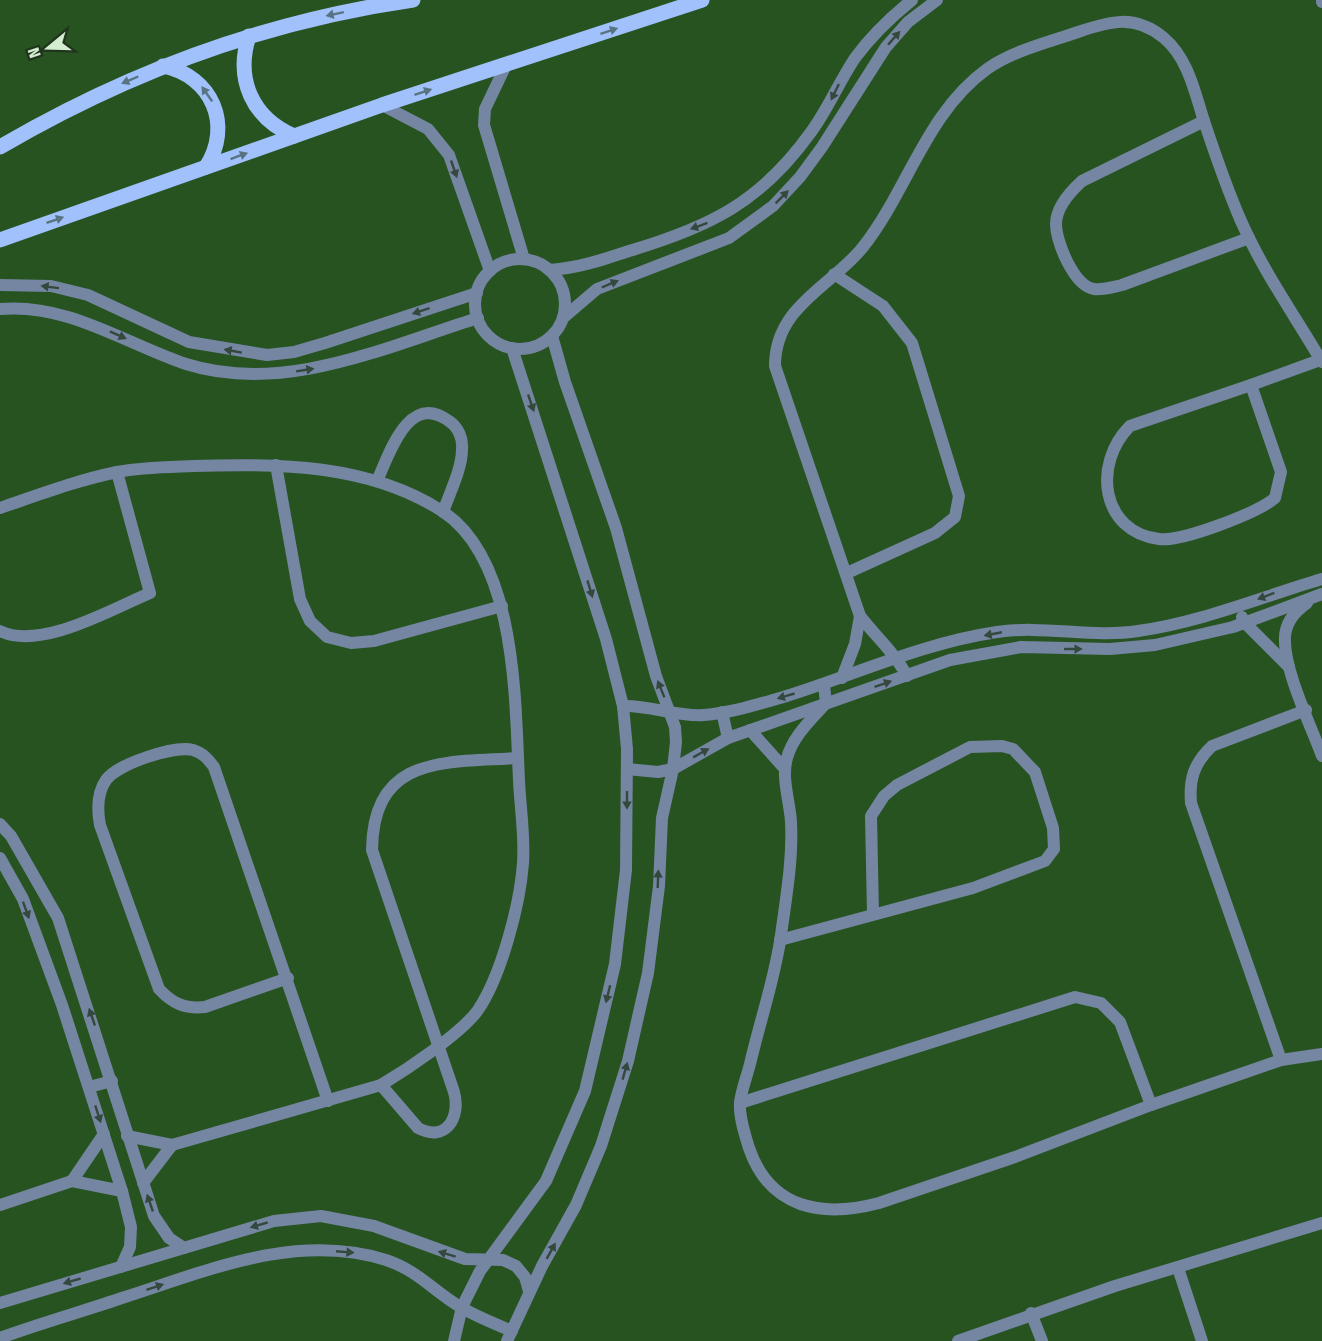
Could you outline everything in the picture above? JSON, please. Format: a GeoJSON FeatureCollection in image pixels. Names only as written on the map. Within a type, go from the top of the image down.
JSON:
{"type":"FeatureCollection","features":[{"type":"Feature","properties":{"kind":"main road"},"geometry":{"type":"LineString","coordinates":[[0,147],[79,104],[162,66],[249,36],[340,12],[413,0]]}},
{"type":"Feature","properties":{"kind":"main road"},"geometry":{"type":"LineString","coordinates":[[0,240],[382,105],[702,0]]}},
{"type":"Feature","properties":{"kind":"main road"},"geometry":{"type":"LineString","coordinates":[[249,36],[243,69],[252,101],[274,126],[294,136]]}},
{"type":"Feature","properties":{"kind":"main road"},"geometry":{"type":"LineString","coordinates":[[162,66],[180,71],[196,80],[212,99],[218,116],[219,134],[213,157],[206,167]]}},
{"type":"Feature","properties":{"kind":"street"},"geometry":{"type":"LineString","coordinates":[[550,270],[579,268],[712,222],[755,194],[786,166],[812,131],[851,65],[872,37],[912,0]]}},
{"type":"Feature","properties":{"kind":"street"},"geometry":{"type":"LineString","coordinates":[[563,318],[565,297],[562,287],[550,270],[524,259],[509,260],[490,271],[477,293],[478,318],[491,338],[512,348],[534,347],[552,336],[563,318],[597,289],[729,238],[773,206],[800,177],[886,47],[908,22],[937,0]]}},
{"type":"Feature","properties":{"kind":"street"},"geometry":{"type":"LineString","coordinates":[[907,676],[898,657],[882,643],[861,615],[775,366],[777,339],[786,323],[861,249],[878,226],[927,138],[951,103],[989,68],[1010,57],[1111,21],[1140,23],[1165,38],[1177,53],[1194,87],[1204,120],[1250,238],[1280,294],[1321,361],[1131,426],[1119,437],[1107,466],[1106,482],[1112,503],[1128,524],[1141,533],[1172,540],[1256,511],[1275,498],[1281,472],[1251,385]]}},
{"type":"Feature","properties":{"kind":"street"},"geometry":{"type":"LineString","coordinates":[[506,65],[485,110],[484,125],[524,259]]}},
{"type":"Feature","properties":{"kind":"street"},"geometry":{"type":"LineString","coordinates":[[382,105],[428,129],[449,155],[490,271]]}},
{"type":"Feature","properties":{"kind":"street"},"geometry":{"type":"LineString","coordinates":[[1204,120],[1082,181],[1070,192],[1061,207],[1056,223],[1064,256],[1079,280],[1092,289],[1105,289],[1122,285],[1250,238]]}},
{"type":"Feature","properties":{"kind":"street"},"geometry":{"type":"LineString","coordinates":[[834,274],[883,306],[912,343],[959,496],[955,517],[935,533],[847,573]]}},
{"type":"Feature","properties":{"kind":"street"},"geometry":{"type":"LineString","coordinates":[[0,285],[51,286],[88,295],[189,342],[267,355],[315,346],[477,293]]}},
{"type":"Feature","properties":{"kind":"street"},"geometry":{"type":"LineString","coordinates":[[0,309],[60,314],[100,327],[187,364],[251,375],[315,368],[478,318]]}},
{"type":"Feature","properties":{"kind":"street"},"geometry":{"type":"LineString","coordinates":[[0,1338],[190,1276],[267,1254],[293,1250],[352,1252],[385,1260],[422,1276],[462,1308],[509,1336],[576,1205],[601,1146],[628,1061],[648,973],[659,886],[662,818],[673,769],[675,734],[670,711],[656,676],[616,528],[565,382],[552,336]]}},
{"type":"Feature","properties":{"kind":"street"},"geometry":{"type":"LineString","coordinates":[[454,1341],[462,1308],[489,1259],[546,1181],[585,1091],[615,964],[626,870],[627,769],[623,706],[602,628],[512,348]]}},
{"type":"Feature","properties":{"kind":"street"},"geometry":{"type":"LineString","coordinates":[[377,482],[402,428],[419,416],[440,416],[457,429],[462,450],[444,512]]}},
{"type":"Feature","properties":{"kind":"street"},"geometry":{"type":"LineString","coordinates":[[276,465],[300,599],[310,621],[327,637],[339,641],[363,643],[502,606]]}},
{"type":"Feature","properties":{"kind":"street"},"geometry":{"type":"LineString","coordinates":[[0,508],[117,472],[164,466],[276,465],[315,468],[377,482],[444,512],[466,532],[484,557],[502,606],[518,758],[524,862],[507,947],[477,1012],[436,1047],[381,1085],[172,1145],[127,1136]]}},
{"type":"Feature","properties":{"kind":"street"},"geometry":{"type":"LineString","coordinates":[[0,631],[14,636],[33,637],[54,633],[150,593],[117,472]]}},
{"type":"Feature","properties":{"kind":"street"},"geometry":{"type":"LineString","coordinates":[[623,706],[645,706],[703,715],[722,712],[824,685],[898,657],[996,632],[1027,630],[1136,632],[1238,607],[1322,579]]}},
{"type":"Feature","properties":{"kind":"street"},"geometry":{"type":"LineString","coordinates":[[627,769],[650,772],[673,769],[728,738],[950,660],[1021,647],[1100,649],[1155,645],[1244,622],[1320,595]]}},
{"type":"Feature","properties":{"kind":"street"},"geometry":{"type":"LineString","coordinates":[[1320,595],[1293,612],[1284,640],[1290,667],[1322,756]]}},
{"type":"Feature","properties":{"kind":"street"},"geometry":{"type":"LineString","coordinates":[[1238,607],[1244,622],[1290,667]]}},
{"type":"Feature","properties":{"kind":"street"},"geometry":{"type":"LineString","coordinates":[[842,678],[855,644],[861,615]]}},
{"type":"Feature","properties":{"kind":"street"},"geometry":{"type":"LineString","coordinates":[[824,685],[826,704],[801,730],[787,757],[785,769],[792,823],[788,886],[780,940],[740,1103],[746,1138],[755,1166],[777,1191],[792,1203],[828,1211],[857,1209],[879,1203],[1015,1157],[1151,1105],[1281,1060],[1322,1054]]}},
{"type":"Feature","properties":{"kind":"street"},"geometry":{"type":"LineString","coordinates":[[1281,1060],[1191,803],[1190,787],[1197,764],[1212,746],[1305,710]]}},
{"type":"Feature","properties":{"kind":"street"},"geometry":{"type":"LineString","coordinates":[[722,712],[728,738]]}},
{"type":"Feature","properties":{"kind":"street"},"geometry":{"type":"LineString","coordinates":[[750,730],[785,769]]}},
{"type":"Feature","properties":{"kind":"street"},"geometry":{"type":"LineString","coordinates":[[780,940],[973,888],[1037,866],[1052,855],[1053,828],[1035,772],[1013,749],[1002,746],[970,747],[897,785],[884,796],[871,816],[873,914]]}},
{"type":"Feature","properties":{"kind":"street"},"geometry":{"type":"LineString","coordinates":[[288,978],[205,1007],[192,1008],[179,1005],[159,989],[100,825],[98,813],[101,789],[115,771],[176,749],[195,751],[206,756],[219,779],[288,978],[328,1101]]}},
{"type":"Feature","properties":{"kind":"street"},"geometry":{"type":"LineString","coordinates":[[381,1085],[418,1128],[426,1132],[433,1132],[450,1125],[457,1105],[372,850],[372,827],[380,805],[393,786],[411,772],[432,764],[518,758]]}},
{"type":"Feature","properties":{"kind":"street"},"geometry":{"type":"LineString","coordinates":[[0,824],[11,836],[58,918],[143,1183],[160,1227],[169,1238],[184,1248]]}},
{"type":"Feature","properties":{"kind":"street"},"geometry":{"type":"LineString","coordinates":[[0,858],[22,900],[89,1087],[122,1191],[131,1227],[130,1247],[121,1267]]}},
{"type":"Feature","properties":{"kind":"street"},"geometry":{"type":"LineString","coordinates":[[740,1103],[1075,997],[1101,1003],[1120,1022],[1151,1105]]}},
{"type":"Feature","properties":{"kind":"street"},"geometry":{"type":"LineString","coordinates":[[89,1087],[112,1081]]}},
{"type":"Feature","properties":{"kind":"street"},"geometry":{"type":"LineString","coordinates":[[72,1181],[104,1134]]}},
{"type":"Feature","properties":{"kind":"street"},"geometry":{"type":"LineString","coordinates":[[143,1183],[172,1145]]}},
{"type":"Feature","properties":{"kind":"street"},"geometry":{"type":"LineString","coordinates":[[0,1205],[72,1181],[122,1191]]}},
{"type":"Feature","properties":{"kind":"street"},"geometry":{"type":"LineString","coordinates":[[0,1303],[274,1221],[321,1216],[374,1226],[465,1259],[503,1260],[516,1266],[525,1277],[530,1291]]}},
{"type":"Feature","properties":{"kind":"street"},"geometry":{"type":"LineString","coordinates":[[958,1341],[1031,1313],[1322,1223]]}},
{"type":"Feature","properties":{"kind":"street"},"geometry":{"type":"LineString","coordinates":[[1178,1268],[1202,1341]]}},
{"type":"Feature","properties":{"kind":"street"},"geometry":{"type":"LineString","coordinates":[[1031,1313],[1042,1341]]}}]}
